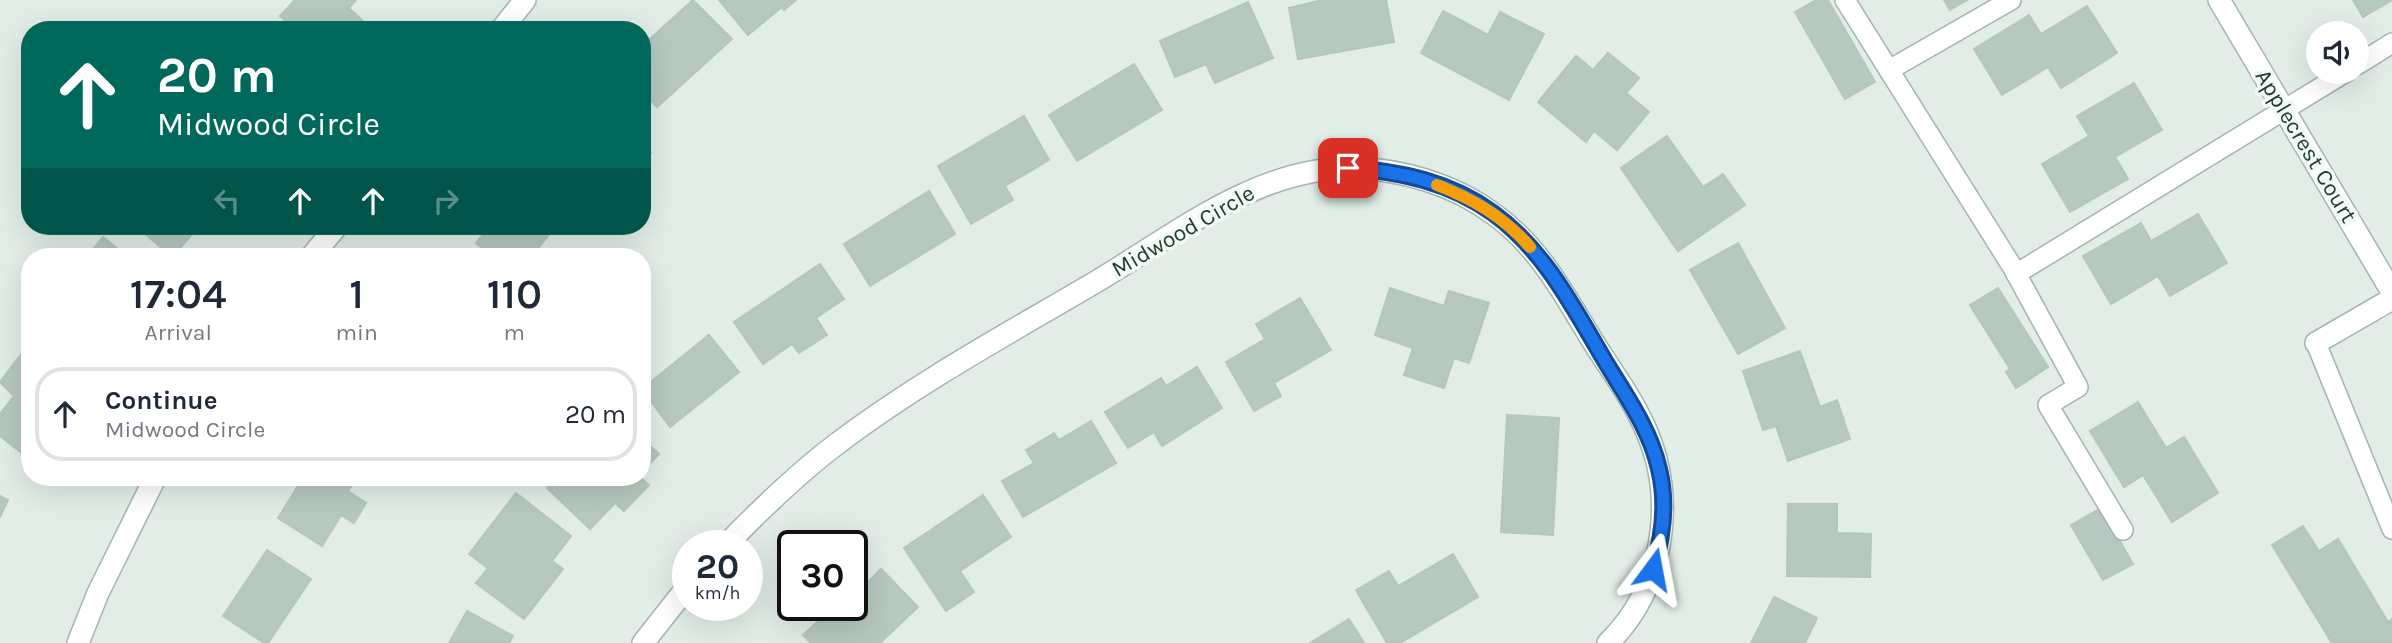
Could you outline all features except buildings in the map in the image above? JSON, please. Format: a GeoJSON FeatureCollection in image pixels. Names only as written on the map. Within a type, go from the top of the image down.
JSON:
{"type":"FeatureCollection","features":[{"type":"Feature","properties":{"kind":"street"},"geometry":{"type":"LineString","coordinates":[[508,21],[525,0]]}},
{"type":"Feature","properties":{"kind":"street","name":"Applecrest Court"},"geometry":{"type":"LineString","coordinates":[[2219,0],[2392,292]]}},
{"type":"Feature","properties":{"kind":"street","name":"Midwood Circle"},"geometry":{"type":"LineString","coordinates":[[741,530],[764,506],[837,443],[916,389],[1247,192],[1270,182],[1311,172],[1348,168],[1415,176],[1466,196],[1516,232],[1549,269],[1646,429],[1659,470],[1664,506],[1659,549],[1646,589],[1632,614],[1608,643]]}},
{"type":"Feature","properties":{"kind":"street"},"geometry":{"type":"LineString","coordinates":[[2316,343],[2392,299]]}},
{"type":"Feature","properties":{"kind":"street"},"geometry":{"type":"LineString","coordinates":[[78,643],[98,593],[151,486]]}},
{"type":"Feature","properties":{"kind":"street"},"geometry":{"type":"LineString","coordinates":[[643,643],[672,606]]}},
{"type":"Feature","properties":{"kind":"lane"},"geometry":{"type":"LineString","coordinates":[[1844,0],[2016,274],[2078,387],[2048,405],[2123,530]]}},
{"type":"Feature","properties":{"kind":"lane"},"geometry":{"type":"LineString","coordinates":[[1889,70],[2011,0]]}},
{"type":"Feature","properties":{"kind":"lane"},"geometry":{"type":"LineString","coordinates":[[2369,57],[2392,43]]}},
{"type":"Feature","properties":{"kind":"lane"},"geometry":{"type":"LineString","coordinates":[[2016,274],[2327,84]]}},
{"type":"Feature","properties":{"kind":"lane"},"geometry":{"type":"LineString","coordinates":[[2316,343],[2392,529]]}},
{"type":"Feature","properties":{"kind":"slow traffic"},"geometry":{"type":"LineString","coordinates":[[1437,185],[1466,196],[1492,213],[1530,247]]}},
{"type":"Feature","properties":{"kind":"route"},"geometry":{"type":"LineString","coordinates":[[1348,168],[1415,176],[1466,196],[1516,232],[1549,269],[1646,429],[1659,470],[1664,506],[1659,549],[1653,569]]}}]}
